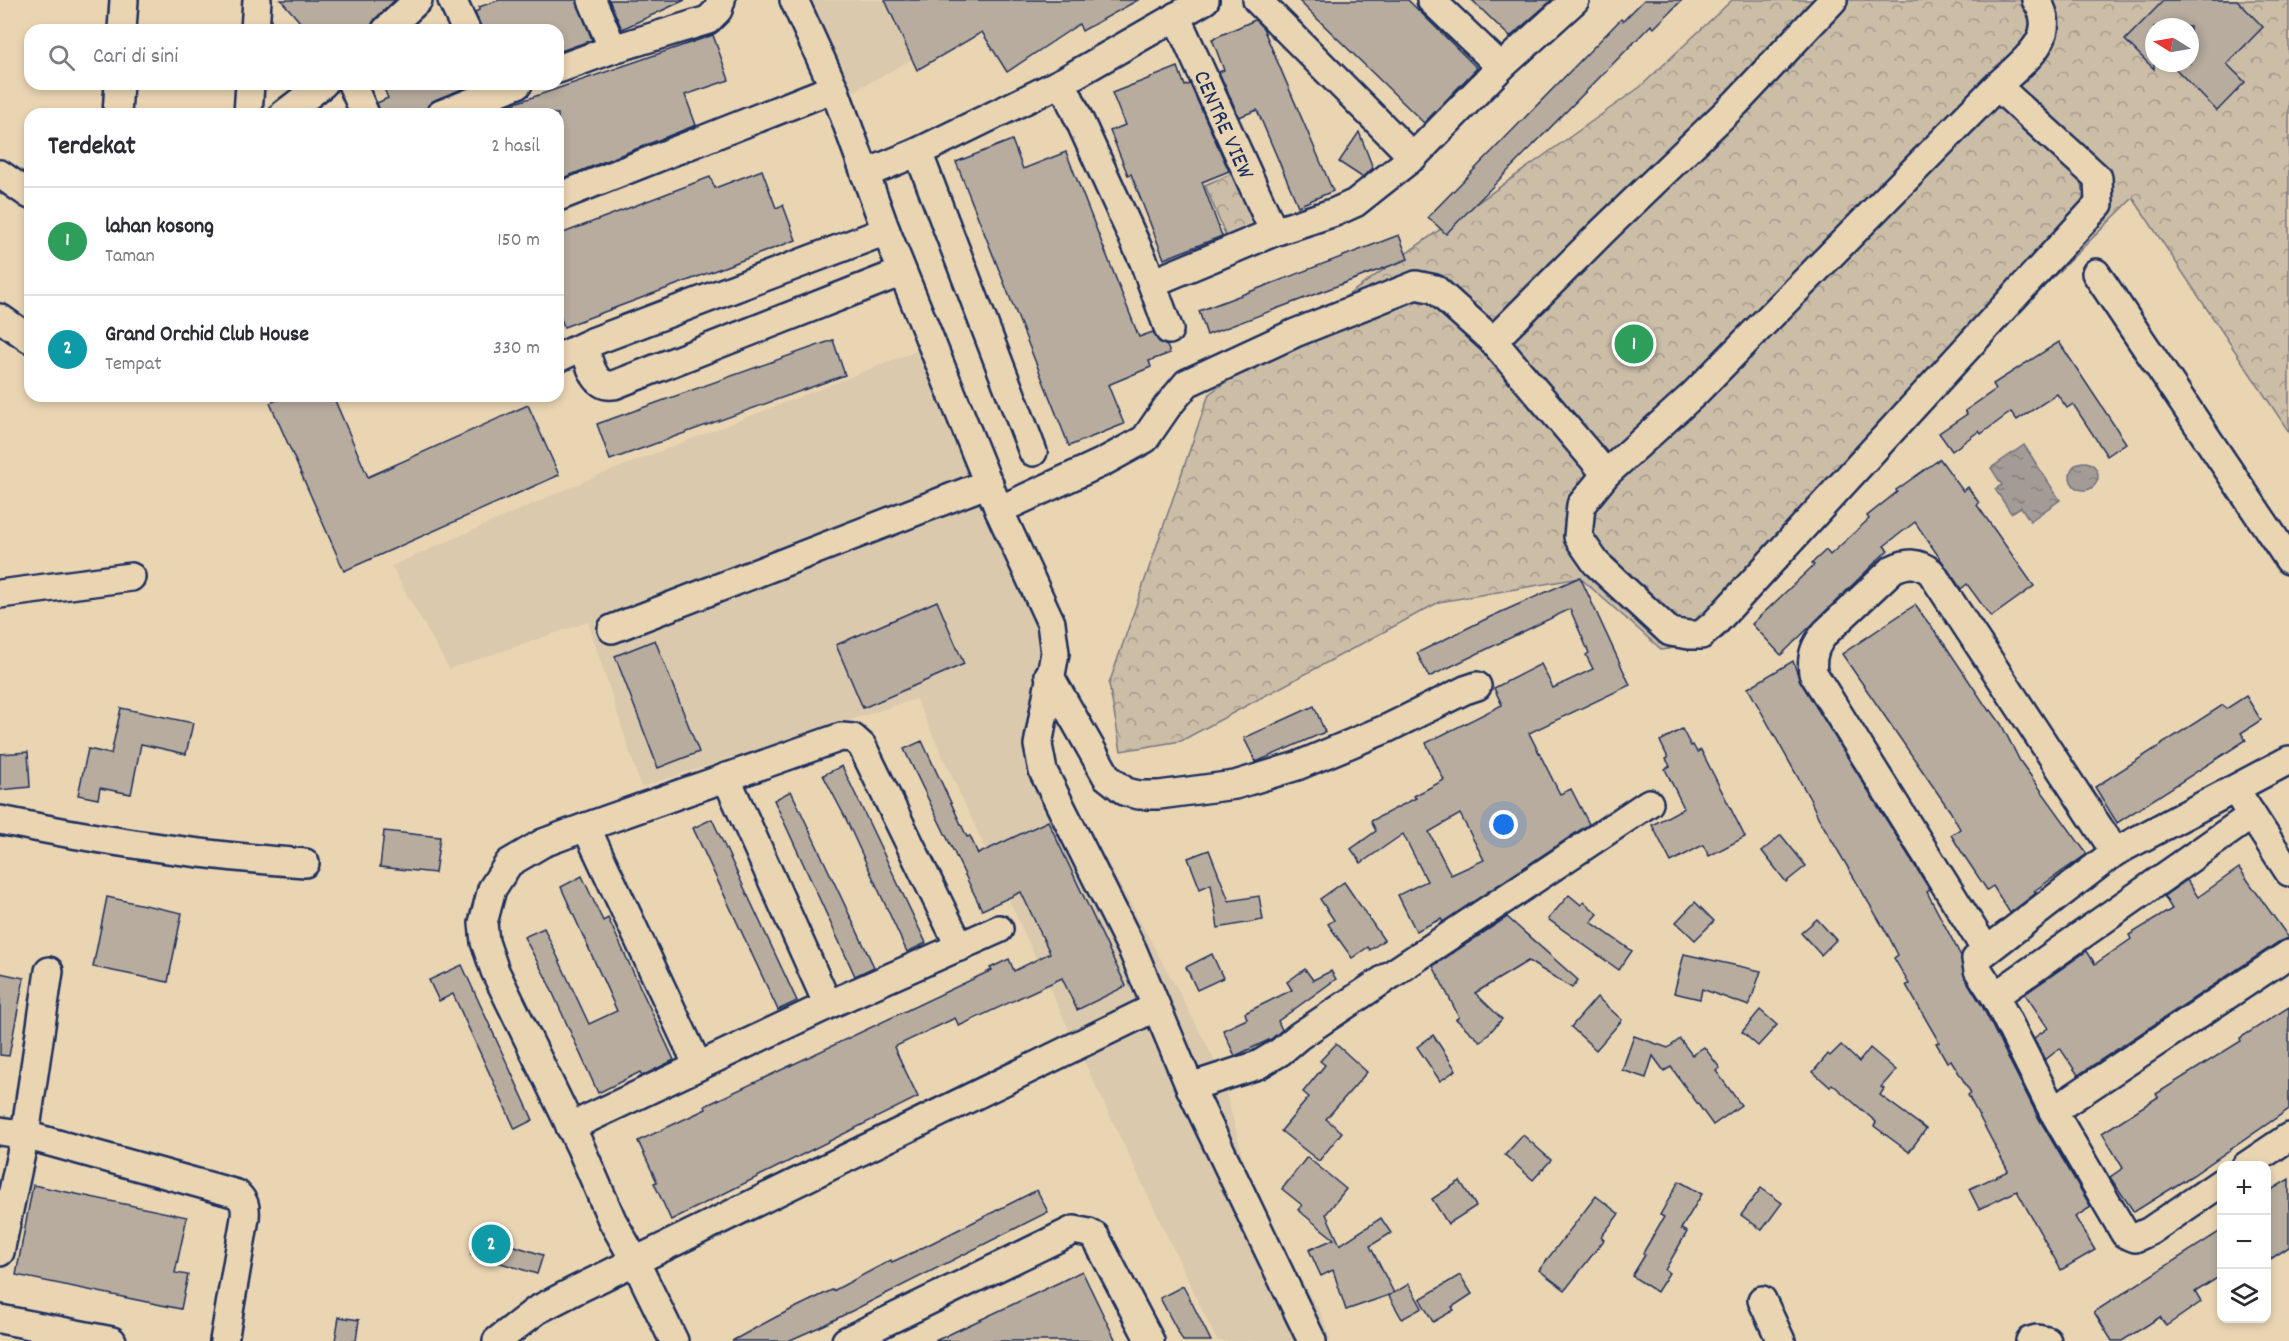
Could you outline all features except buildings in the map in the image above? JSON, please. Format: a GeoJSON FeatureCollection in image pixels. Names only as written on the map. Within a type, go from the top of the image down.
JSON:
{"type":"FeatureCollection","features":[{"type":"Feature","properties":{"kind":"street"},"geometry":{"type":"LineString","coordinates":[[122,24],[124,0]]}},
{"type":"Feature","properties":{"kind":"street"},"geometry":{"type":"LineString","coordinates":[[255,24],[257,0]]}},
{"type":"Feature","properties":{"kind":"street"},"geometry":{"type":"LineString","coordinates":[[392,24],[418,0]]}},
{"type":"Feature","properties":{"kind":"street"},"geometry":{"type":"LineString","coordinates":[[452,0],[463,24]]}},
{"type":"Feature","properties":{"kind":"street"},"geometry":{"type":"LineString","coordinates":[[592,0],[613,49]]}},
{"type":"Feature","properties":{"kind":"street"},"geometry":{"type":"LineString","coordinates":[[564,67],[708,20],[718,10],[721,0]]}},
{"type":"Feature","properties":{"kind":"street"},"geometry":{"type":"LineString","coordinates":[[794,0],[834,88],[902,272],[999,510],[1051,623],[1055,653],[1049,675],[1038,745],[1043,771],[1133,951],[1190,1087],[1312,1341]]}},
{"type":"Feature","properties":{"kind":"street"},"geometry":{"type":"LineString","coordinates":[[866,174],[918,152],[1062,82],[1205,0]]}},
{"type":"Feature","properties":{"kind":"street"},"geometry":{"type":"LineString","coordinates":[[1257,0],[1413,157]]}},
{"type":"Feature","properties":{"kind":"street"},"geometry":{"type":"LineString","coordinates":[[1431,0],[1501,67]]}},
{"type":"Feature","properties":{"kind":"street"},"geometry":{"type":"LineString","coordinates":[[1152,283],[1274,232],[1355,203],[1413,157],[1501,67],[1575,0]]}},
{"type":"Feature","properties":{"kind":"street"},"geometry":{"type":"LineString","coordinates":[[1493,341],[1736,103],[1833,0]]}},
{"type":"Feature","properties":{"kind":"street"},"geometry":{"type":"LineString","coordinates":[[1997,86],[2098,178],[2099,204],[1722,616],[1701,635],[1670,632],[1596,563],[1578,537],[1581,505],[1606,474],[1694,394],[1997,86],[2037,48],[2046,25],[2042,8],[2036,0]]}},
{"type":"Feature","properties":{"kind":"street","name":"CENTRE VIEW"},"geometry":{"type":"LineString","coordinates":[[1176,16],[1274,232]]}},
{"type":"Feature","properties":{"kind":"street"},"geometry":{"type":"LineString","coordinates":[[1062,82],[1152,283],[1169,330]]}},
{"type":"Feature","properties":{"kind":"street"},"geometry":{"type":"LineString","coordinates":[[564,195],[834,88]]}},
{"type":"Feature","properties":{"kind":"street"},"geometry":{"type":"LineString","coordinates":[[117,108],[119,90]]}},
{"type":"Feature","properties":{"kind":"street"},"geometry":{"type":"LineString","coordinates":[[248,108],[250,90]]}},
{"type":"Feature","properties":{"kind":"street"},"geometry":{"type":"LineString","coordinates":[[292,108],[315,90]]}},
{"type":"Feature","properties":{"kind":"street"},"geometry":{"type":"LineString","coordinates":[[355,90],[362,108]]}},
{"type":"Feature","properties":{"kind":"street"},"geometry":{"type":"LineString","coordinates":[[455,108],[495,90]]}},
{"type":"Feature","properties":{"kind":"street"},"geometry":{"type":"LineString","coordinates":[[918,152],[1033,452]]}},
{"type":"Feature","properties":{"kind":"street"},"geometry":{"type":"LineString","coordinates":[[0,174],[24,191]]}},
{"type":"Feature","properties":{"kind":"street"},"geometry":{"type":"LineString","coordinates":[[564,355],[886,231]]}},
{"type":"Feature","properties":{"kind":"street"},"geometry":{"type":"LineString","coordinates":[[584,346],[591,368],[599,382],[610,386],[902,272]]}},
{"type":"Feature","properties":{"kind":"street"},"geometry":{"type":"LineString","coordinates":[[776,273],[795,315]]}},
{"type":"Feature","properties":{"kind":"street"},"geometry":{"type":"LineString","coordinates":[[2096,273],[2289,560]]}},
{"type":"Feature","properties":{"kind":"street"},"geometry":{"type":"LineString","coordinates":[[999,510],[1103,462],[1145,439],[1187,382],[1305,328],[1416,285],[1435,289],[1493,341],[1606,474]]}},
{"type":"Feature","properties":{"kind":"street"},"geometry":{"type":"LineString","coordinates":[[0,318],[24,335]]}},
{"type":"Feature","properties":{"kind":"street"},"geometry":{"type":"LineString","coordinates":[[612,629],[988,483]]}},
{"type":"Feature","properties":{"kind":"street"},"geometry":{"type":"LineString","coordinates":[[1986,950],[1813,673],[1812,658],[1817,643],[1893,569],[1905,564],[1916,563],[1931,572],[2115,852]]}},
{"type":"Feature","properties":{"kind":"street"},"geometry":{"type":"LineString","coordinates":[[0,594],[131,577]]}},
{"type":"Feature","properties":{"kind":"street"},"geometry":{"type":"LineString","coordinates":[[1049,675],[1107,777],[1126,792],[1138,795],[1159,795],[1235,785],[1297,766],[1388,728],[1477,686]]}},
{"type":"Feature","properties":{"kind":"street"},"geometry":{"type":"LineString","coordinates":[[674,1341],[612,1220],[495,971],[485,942],[483,923],[492,890],[509,863],[543,843],[586,827],[841,737],[853,738],[862,746],[960,947]]}},
{"type":"Feature","properties":{"kind":"street"},"geometry":{"type":"LineString","coordinates":[[2217,1185],[2150,1231],[2135,1238],[2125,1234],[2053,1111],[1995,996],[1978,970],[1976,959],[2115,852],[2289,760]]}},
{"type":"Feature","properties":{"kind":"street"},"geometry":{"type":"LineString","coordinates":[[726,777],[828,1005]]}},
{"type":"Feature","properties":{"kind":"street"},"geometry":{"type":"LineString","coordinates":[[2234,789],[2289,872]]}},
{"type":"Feature","properties":{"kind":"street"},"geometry":{"type":"LineString","coordinates":[[1190,1087],[1258,1065],[1280,1052],[1309,1030],[1649,803]]}},
{"type":"Feature","properties":{"kind":"street"},"geometry":{"type":"LineString","coordinates":[[1995,996],[2252,815]]}},
{"type":"Feature","properties":{"kind":"street"},"geometry":{"type":"LineString","coordinates":[[0,820],[84,837],[223,857],[305,864]]}},
{"type":"Feature","properties":{"kind":"street"},"geometry":{"type":"LineString","coordinates":[[586,827],[698,1066]]}},
{"type":"Feature","properties":{"kind":"street"},"geometry":{"type":"LineString","coordinates":[[570,1127],[828,1005],[999,929]]}},
{"type":"Feature","properties":{"kind":"street"},"geometry":{"type":"LineString","coordinates":[[2053,1111],[2289,954]]}},
{"type":"Feature","properties":{"kind":"street"},"geometry":{"type":"LineString","coordinates":[[0,1252],[12,1133],[49,971]]}},
{"type":"Feature","properties":{"kind":"street"},"geometry":{"type":"LineString","coordinates":[[497,1341],[537,1310],[1156,1007]]}},
{"type":"Feature","properties":{"kind":"street"},"geometry":{"type":"LineString","coordinates":[[12,1133],[237,1194],[246,1207],[224,1341]]}},
{"type":"Feature","properties":{"kind":"street"},"geometry":{"type":"LineString","coordinates":[[2253,1161],[2289,1137]]}},
{"type":"Feature","properties":{"kind":"street"},"geometry":{"type":"LineString","coordinates":[[850,1340],[1074,1230],[1083,1230],[1095,1236],[1150,1341]]}},
{"type":"Feature","properties":{"kind":"street"},"geometry":{"type":"LineString","coordinates":[[1762,1300],[1781,1341]]}},
{"type":"Feature","properties":{"kind":"street"},"geometry":{"type":"LineString","coordinates":[[0,1319],[112,1341]]}},
{"type":"Feature","properties":{"kind":"street"},"geometry":{"type":"LineString","coordinates":[[2030,1341],[2037,1339],[2047,1341]]}},
{"type":"Feature","properties":{"kind":"shaded area"},"geometry":{"type":"Polygon","coordinates":[[[810,0],[1023,0],[848,94],[810,0]]]}},
{"type":"Feature","properties":{"kind":"shaded area"},"geometry":{"type":"Polygon","coordinates":[[[934,344],[1048,630],[1036,733],[1178,990],[1221,1073],[1255,1203],[1322,1315],[1331,1341],[1217,1341],[1063,1017],[916,699],[641,787],[588,622],[449,669],[391,566],[592,478],[934,344]]]}},
{"type":"Feature","properties":{"kind":"green space"},"geometry":{"type":"Polygon","coordinates":[[[1732,0],[2289,0],[2289,432],[2133,198],[2035,295],[1720,640],[1662,650],[1580,578],[1439,602],[1181,741],[1121,751],[1109,684],[1209,394],[1640,87],[1732,0]]]}},
{"type":"Feature","properties":{"kind":"green space"},"geometry":{"type":"Polygon","coordinates":[[[1238,171],[1260,226],[1227,239],[1205,185],[1238,171]]]}},
{"type":"Feature","properties":{"kind":"water"},"geometry":{"type":"Polygon","coordinates":[[[2024,445],[2060,500],[2030,521],[2021,507],[2011,513],[1995,489],[2002,485],[1991,468],[2024,445]]]}},
{"type":"Feature","properties":{"kind":"water"},"geometry":{"type":"Polygon","coordinates":[[[2084,462],[2094,466],[2098,476],[2094,486],[2084,490],[2074,486],[2070,476],[2074,466],[2084,462]]]}},
{"type":"Feature","properties":{"kind":"place","name":"lahan kosong"},"geometry":{"type":"Point","coordinates":[1634,344]}},
{"type":"Feature","properties":{"kind":"place","name":"Grand Orchid Club House"},"geometry":{"type":"Point","coordinates":[491,1244]}}]}
